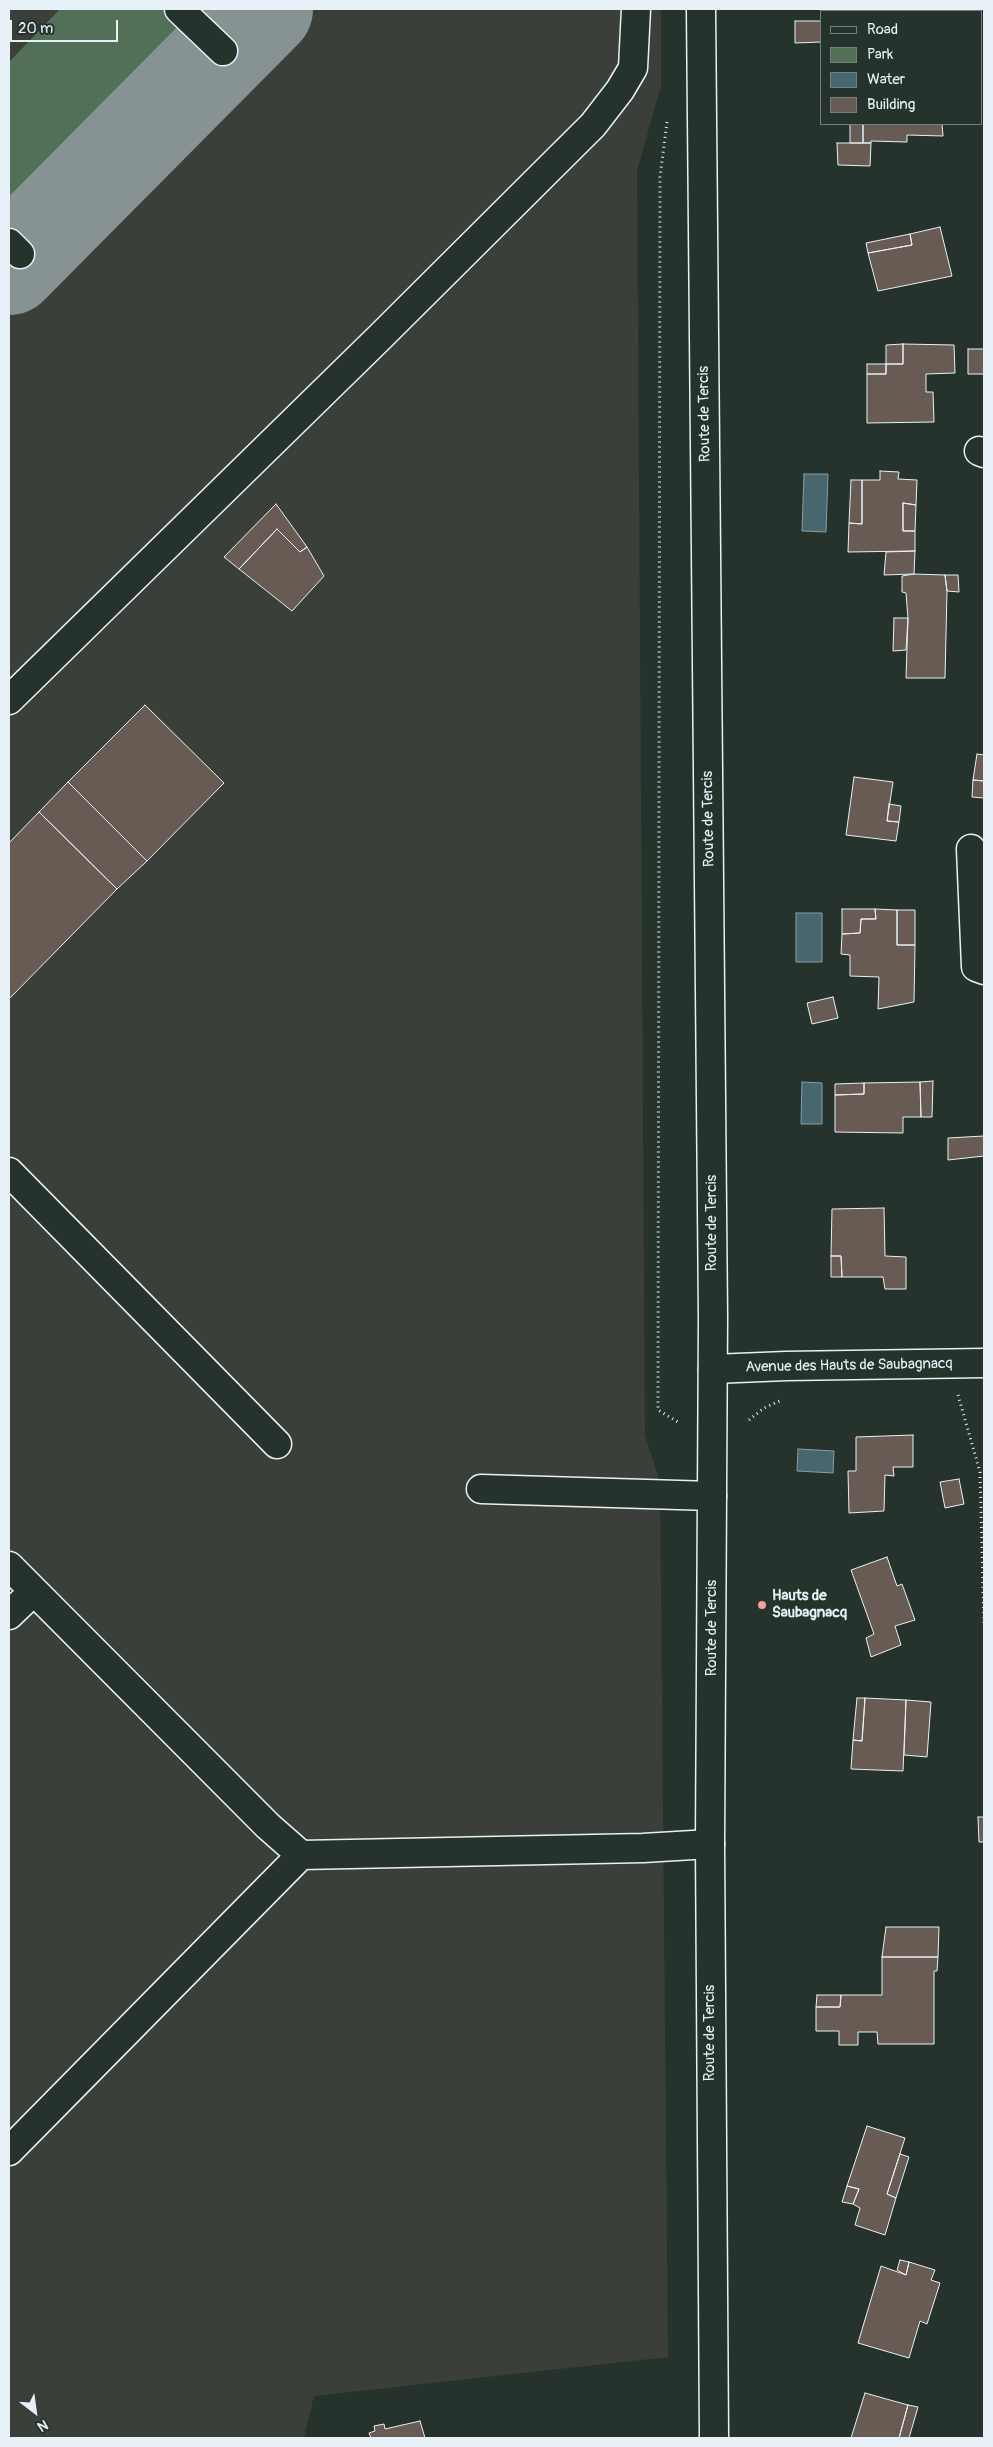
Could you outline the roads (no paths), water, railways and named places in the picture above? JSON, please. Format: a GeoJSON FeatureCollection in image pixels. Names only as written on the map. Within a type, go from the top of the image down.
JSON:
{"type":"FeatureCollection","features":[{"type":"Feature","properties":{"kind":"main road"},"geometry":{"type":"LineString","coordinates":[[179,9],[223,51]]}},
{"type":"Feature","properties":{"kind":"main road"},"geometry":{"type":"LineString","coordinates":[[9,700],[379,338],[593,125],[620,90],[633,68],[636,9]]}},
{"type":"Feature","properties":{"kind":"main road","name":"Route de Tercis"},"geometry":{"type":"LineString","coordinates":[[701,9],[713,1369],[710,1844],[714,2438]]}},
{"type":"Feature","properties":{"kind":"main road"},"geometry":{"type":"LineString","coordinates":[[971,849],[976,968],[984,970]]}},
{"type":"Feature","properties":{"kind":"main road"},"geometry":{"type":"LineString","coordinates":[[9,1172],[277,1444]]}},
{"type":"Feature","properties":{"kind":"main road","name":"Avenue des Hauts de Saubagnacq"},"geometry":{"type":"LineString","coordinates":[[713,1369],[786,1366],[984,1364]]}},
{"type":"Feature","properties":{"kind":"main road"},"geometry":{"type":"LineString","coordinates":[[481,1489],[712,1496]]}},
{"type":"Feature","properties":{"kind":"main road"},"geometry":{"type":"LineString","coordinates":[[9,1566],[268,1826],[301,1855],[643,1848],[710,1844]]}},
{"type":"Feature","properties":{"kind":"main road"},"geometry":{"type":"LineString","coordinates":[[9,1616],[34,1590]]}},
{"type":"Feature","properties":{"kind":"main road"},"geometry":{"type":"LineString","coordinates":[[9,2151],[301,1855]]}},
{"type":"Feature","properties":{"kind":"water"},"geometry":{"type":"Polygon","coordinates":[[[804,474],[828,474],[826,532],[802,531],[804,474]]]}},
{"type":"Feature","properties":{"kind":"water"},"geometry":{"type":"Polygon","coordinates":[[[796,913],[822,913],[822,962],[796,962],[796,913]]]}},
{"type":"Feature","properties":{"kind":"water"},"geometry":{"type":"Polygon","coordinates":[[[802,1082],[822,1083],[822,1124],[801,1124],[802,1082]]]}},
{"type":"Feature","properties":{"kind":"water"},"geometry":{"type":"Polygon","coordinates":[[[798,1449],[834,1451],[833,1473],[797,1471],[798,1449]]]}},
{"type":"Feature","properties":{"kind":"place","name":"Hauts de Saubagnacq"},"geometry":{"type":"Point","coordinates":[762,1605]}}]}
